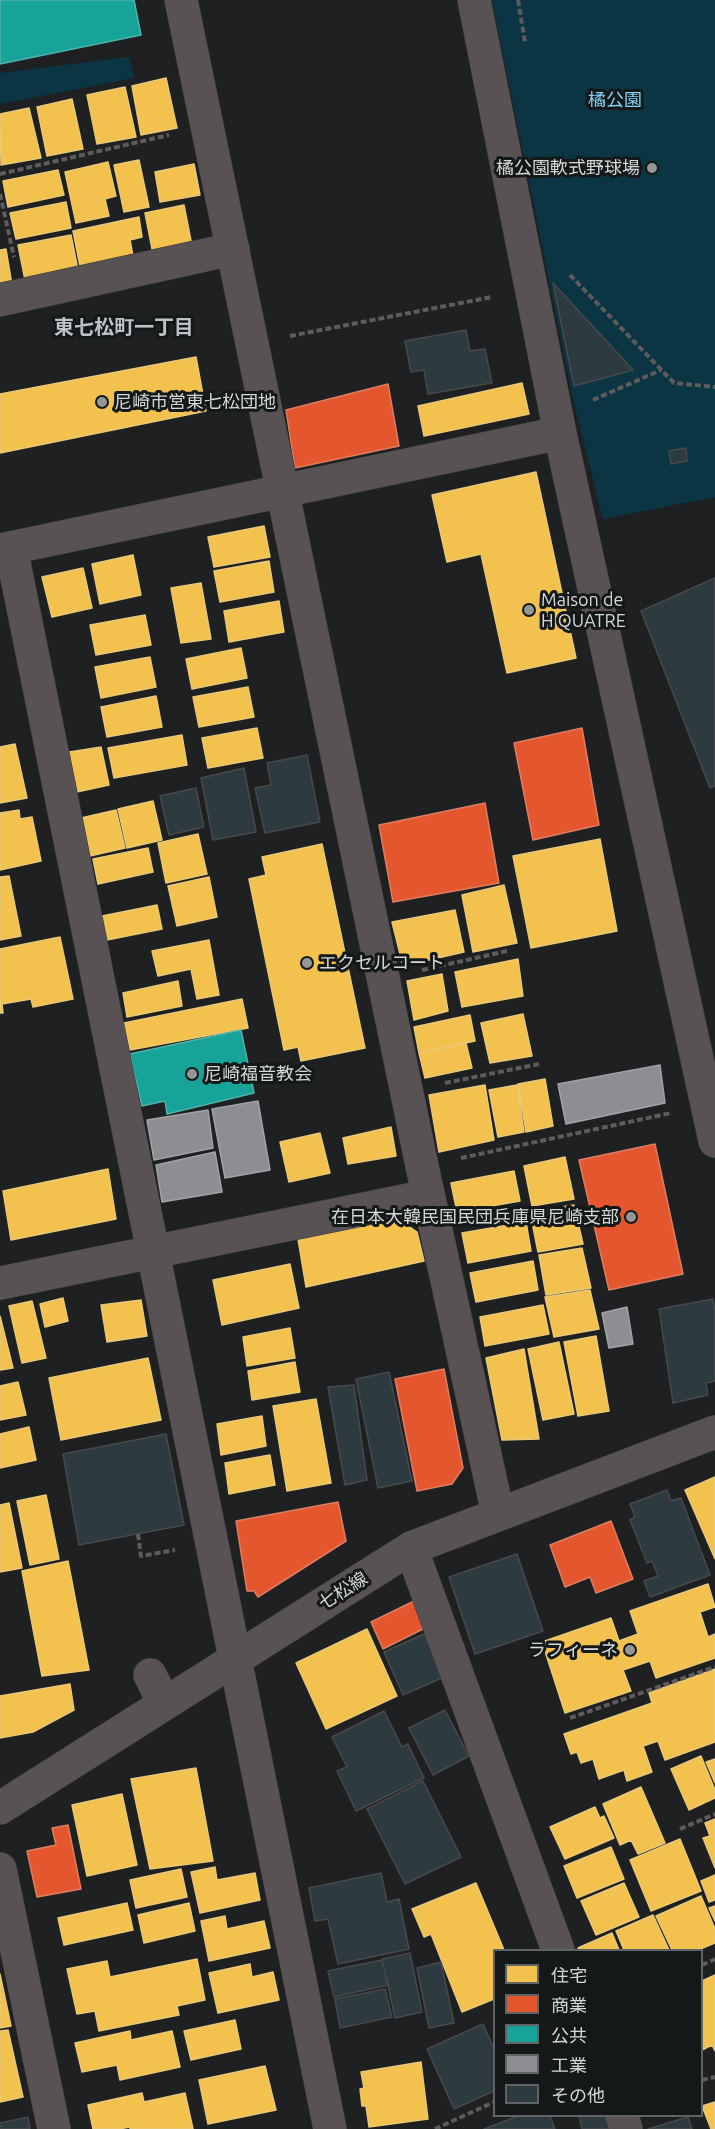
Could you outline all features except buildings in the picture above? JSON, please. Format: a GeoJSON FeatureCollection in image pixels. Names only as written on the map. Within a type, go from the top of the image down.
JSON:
{"type":"FeatureCollection","features":[{"type":"Feature","properties":{"kind":"street"},"geometry":{"type":"LineString","coordinates":[[181,0],[406,1091],[498,1514]]}},
{"type":"Feature","properties":{"kind":"street"},"geometry":{"type":"LineString","coordinates":[[474,0],[558,423],[715,1141]]}},
{"type":"Feature","properties":{"kind":"street"},"geometry":{"type":"LineString","coordinates":[[11,298],[233,249]]}},
{"type":"Feature","properties":{"kind":"street"},"geometry":{"type":"LineString","coordinates":[[330,2129],[236,1658],[5,549],[281,491],[558,423]]}},
{"type":"Feature","properties":{"kind":"street"},"geometry":{"type":"LineString","coordinates":[[0,1283],[152,1251],[425,1181]]}},
{"type":"Feature","properties":{"kind":"street","name":"七松線"},"geometry":{"type":"LineString","coordinates":[[0,1808],[157,1689],[236,1658],[411,1548],[715,1432]]}},
{"type":"Feature","properties":{"kind":"street"},"geometry":{"type":"LineString","coordinates":[[411,1548],[558,1949]]}},
{"type":"Feature","properties":{"kind":"street"},"geometry":{"type":"LineString","coordinates":[[0,1869],[54,2129]]}},
{"type":"Feature","properties":{"kind":"path"},"geometry":{"type":"LineString","coordinates":[[0,174],[208,126]]}},
{"type":"Feature","properties":{"kind":"path"},"geometry":{"type":"LineString","coordinates":[[0,195],[11,298]]}},
{"type":"Feature","properties":{"kind":"path"},"geometry":{"type":"LineString","coordinates":[[565,270],[674,383],[715,387]]}},
{"type":"Feature","properties":{"kind":"path"},"geometry":{"type":"LineString","coordinates":[[251,343],[531,290]]}},
{"type":"Feature","properties":{"kind":"path"},"geometry":{"type":"LineString","coordinates":[[558,423],[575,408],[661,370]]}},
{"type":"Feature","properties":{"kind":"path"},"geometry":{"type":"LineString","coordinates":[[383,979],[507,951]]}},
{"type":"Feature","properties":{"kind":"path"},"geometry":{"type":"LineString","coordinates":[[406,1091],[539,1064]]}},
{"type":"Feature","properties":{"kind":"path"},"geometry":{"type":"LineString","coordinates":[[425,1181],[707,1105]]}},
{"type":"Feature","properties":{"kind":"path"},"geometry":{"type":"LineString","coordinates":[[570,1718],[715,1667]]}},
{"type":"Feature","properties":{"kind":"path"},"geometry":{"type":"LineString","coordinates":[[680,1829],[715,1814]]}},
{"type":"Feature","properties":{"kind":"path"},"geometry":{"type":"LineString","coordinates":[[435,2129],[493,2103]]}},
{"type":"Feature","properties":{"kind":"green space","name":"橘公園"},"geometry":{"type":"Polygon","coordinates":[[[492,0],[715,0],[715,497],[603,519],[575,408],[492,0]]]}},
{"type":"Feature","properties":{"kind":"green space"},"geometry":{"type":"Polygon","coordinates":[[[129,57],[134,78],[0,104],[0,73],[129,57]]]}},
{"type":"Feature","properties":{"kind":"place","name":"橘公園軟式野球場"},"geometry":{"type":"Point","coordinates":[652,168]}},
{"type":"Feature","properties":{"kind":"place","name":"尼崎市営東七松団地"},"geometry":{"type":"Point","coordinates":[102,402]}},
{"type":"Feature","properties":{"kind":"place","name":"Maison de H QUATRE"},"geometry":{"type":"Point","coordinates":[529,610]}},
{"type":"Feature","properties":{"kind":"place","name":"エクセルコート"},"geometry":{"type":"Point","coordinates":[307,963]}},
{"type":"Feature","properties":{"kind":"place","name":"尼崎福音教会"},"geometry":{"type":"Point","coordinates":[192,1074]}},
{"type":"Feature","properties":{"kind":"place","name":"在日本大韓民国民団兵庫県尼崎支部"},"geometry":{"type":"Point","coordinates":[631,1217]}},
{"type":"Feature","properties":{"kind":"place","name":"ラフィーネ"},"geometry":{"type":"Point","coordinates":[630,1650]}},
{"type":"Feature","properties":{"kind":"district","name":"東七松町一丁目"},"geometry":{"type":"Point","coordinates":[124,327]}}]}
